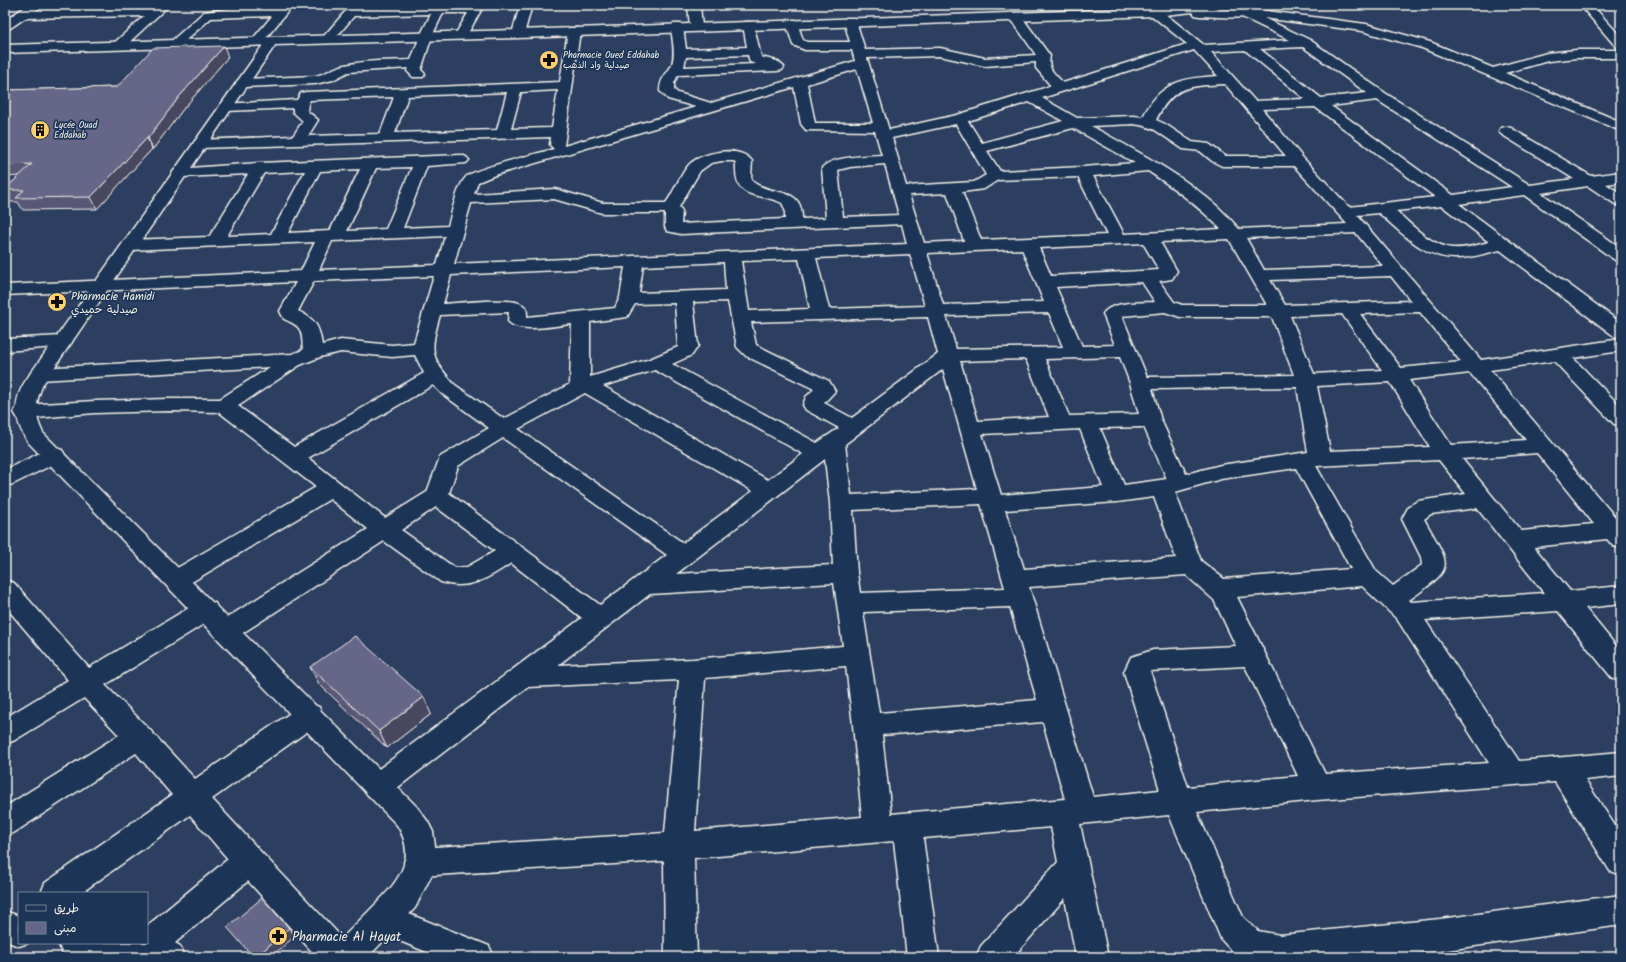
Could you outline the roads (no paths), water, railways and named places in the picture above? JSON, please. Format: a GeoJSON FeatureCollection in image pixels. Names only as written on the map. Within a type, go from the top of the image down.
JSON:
{"type":"FeatureCollection","features":[{"type":"Feature","properties":{"kind":"street"},"geometry":{"type":"LineString","coordinates":[[518,34],[526,5]]}},
{"type":"Feature","properties":{"kind":"street"},"geometry":{"type":"LineString","coordinates":[[694,5],[696,26]]}},
{"type":"Feature","properties":{"kind":"street"},"geometry":{"type":"LineString","coordinates":[[1178,11],[1217,5],[1223,10],[1250,11],[1337,23],[1362,27],[1401,37],[1426,45],[1621,127]]}},
{"type":"Feature","properties":{"kind":"street"},"geometry":{"type":"LineString","coordinates":[[1586,5],[1621,45]]}},
{"type":"Feature","properties":{"kind":"street"},"geometry":{"type":"LineString","coordinates":[[461,35],[477,7]]}},
{"type":"Feature","properties":{"kind":"street"},"geometry":{"type":"LineString","coordinates":[[328,39],[354,8],[439,10],[477,7]]}},
{"type":"Feature","properties":{"kind":"street"},"geometry":{"type":"LineString","coordinates":[[5,26],[25,9],[160,9]]}},
{"type":"Feature","properties":{"kind":"street"},"geometry":{"type":"LineString","coordinates":[[118,46],[160,9]]}},
{"type":"Feature","properties":{"kind":"street"},"geometry":{"type":"LineString","coordinates":[[174,44],[207,15],[232,9],[284,9]]}},
{"type":"Feature","properties":{"kind":"street"},"geometry":{"type":"LineString","coordinates":[[284,9],[243,83],[28,392],[24,412],[27,423],[35,437],[378,786],[407,816],[418,832],[421,853],[416,876],[404,898],[346,957]]}},
{"type":"Feature","properties":{"kind":"street"},"geometry":{"type":"LineString","coordinates":[[423,91],[428,74],[414,73],[426,36],[439,10]]}},
{"type":"Feature","properties":{"kind":"street"},"geometry":{"type":"LineString","coordinates":[[5,49],[518,34],[850,21],[1178,11],[1250,11],[1306,42],[1380,96],[1526,189],[1621,256]]}},
{"type":"Feature","properties":{"kind":"street"},"geometry":{"type":"LineString","coordinates":[[1155,12],[1199,47],[1252,105],[1298,161],[1360,228],[1476,365],[1616,535]]}},
{"type":"Feature","properties":{"kind":"street"},"geometry":{"type":"LineString","coordinates":[[1015,16],[1044,58]]}},
{"type":"Feature","properties":{"kind":"street"},"geometry":{"type":"LineString","coordinates":[[850,21],[1053,710],[1073,812],[1074,866],[1092,957]]}},
{"type":"Feature","properties":{"kind":"street"},"geometry":{"type":"LineString","coordinates":[[792,23],[797,42],[805,46],[860,54],[940,52],[985,62],[1044,58]]}},
{"type":"Feature","properties":{"kind":"street"},"geometry":{"type":"LineString","coordinates":[[750,25],[756,60],[774,64],[777,67],[780,87]]}},
{"type":"Feature","properties":{"kind":"street"},"geometry":{"type":"LineString","coordinates":[[677,27],[679,63],[669,77],[666,87],[668,92],[710,108]]}},
{"type":"Feature","properties":{"kind":"street"},"geometry":{"type":"LineString","coordinates":[[556,152],[574,31]]}},
{"type":"Feature","properties":{"kind":"street"},"geometry":{"type":"LineString","coordinates":[[800,81],[808,124],[811,127],[883,131],[960,119],[1199,47],[1248,46],[1306,42]]}},
{"type":"Feature","properties":{"kind":"street"},"geometry":{"type":"LineString","coordinates":[[1248,46],[1318,103],[1621,332]]}},
{"type":"Feature","properties":{"kind":"street"},"geometry":{"type":"LineString","coordinates":[[679,53],[754,51]]}},
{"type":"Feature","properties":{"kind":"street"},"geometry":{"type":"LineString","coordinates":[[683,555],[448,388],[435,375],[426,361],[423,342],[469,184],[472,179],[479,175],[800,81],[860,54]]}},
{"type":"Feature","properties":{"kind":"street"},"geometry":{"type":"LineString","coordinates":[[1490,73],[1554,56],[1621,54]]}},
{"type":"Feature","properties":{"kind":"street"},"geometry":{"type":"LineString","coordinates":[[1044,58],[1042,63],[1043,68],[1060,88]]}},
{"type":"Feature","properties":{"kind":"street"},"geometry":{"type":"LineString","coordinates":[[243,83],[314,79],[329,76],[338,70],[348,68],[418,63]]}},
{"type":"Feature","properties":{"kind":"street"},"geometry":{"type":"LineString","coordinates":[[673,71],[777,67]]}},
{"type":"Feature","properties":{"kind":"street"},"geometry":{"type":"LineString","coordinates":[[297,141],[311,120],[300,112],[314,79]]}},
{"type":"Feature","properties":{"kind":"street"},"geometry":{"type":"LineString","coordinates":[[1148,122],[1157,101],[1171,90],[1187,84],[1229,80]]}},
{"type":"Feature","properties":{"kind":"street"},"geometry":{"type":"LineString","coordinates":[[226,107],[423,91],[515,89],[566,86]]}},
{"type":"Feature","properties":{"kind":"street"},"geometry":{"type":"LineString","coordinates":[[503,133],[515,89]]}},
{"type":"Feature","properties":{"kind":"street"},"geometry":{"type":"LineString","coordinates":[[386,138],[402,93]]}},
{"type":"Feature","properties":{"kind":"street"},"geometry":{"type":"LineString","coordinates":[[1252,105],[1318,103],[1380,96]]}},
{"type":"Feature","properties":{"kind":"street"},"geometry":{"type":"LineString","coordinates":[[1032,98],[1077,122],[1151,166],[1191,193],[1235,234],[1279,311],[1306,379],[1311,459],[1367,577],[1399,606],[1512,774]]}},
{"type":"Feature","properties":{"kind":"street"},"geometry":{"type":"LineString","coordinates":[[960,119],[996,176]]}},
{"type":"Feature","properties":{"kind":"street"},"geometry":{"type":"LineString","coordinates":[[979,149],[1077,122],[1134,120],[1148,122],[1168,132],[1184,144],[1204,147],[1222,161],[1298,161]]}},
{"type":"Feature","properties":{"kind":"street"},"geometry":{"type":"LineString","coordinates":[[1506,131],[1621,200]]}},
{"type":"Feature","properties":{"kind":"street"},"geometry":{"type":"LineString","coordinates":[[200,144],[559,132]]}},
{"type":"Feature","properties":{"kind":"street"},"geometry":{"type":"LineString","coordinates":[[24,412],[95,407],[169,405],[224,406],[304,356],[311,335],[303,321],[291,315],[288,311],[331,236],[363,164],[368,139]]}},
{"type":"Feature","properties":{"kind":"street"},"geometry":{"type":"LineString","coordinates":[[670,209],[679,196],[693,169],[712,158],[732,156],[739,157],[744,161],[744,180],[750,187],[791,202],[793,206],[793,225]]}},
{"type":"Feature","properties":{"kind":"street"},"geometry":{"type":"LineString","coordinates":[[835,223],[830,168],[836,165],[891,159]]}},
{"type":"Feature","properties":{"kind":"street"},"geometry":{"type":"LineString","coordinates":[[181,172],[462,160]]}},
{"type":"Feature","properties":{"kind":"street"},"geometry":{"type":"LineString","coordinates":[[393,234],[421,162]]}},
{"type":"Feature","properties":{"kind":"street"},"geometry":{"type":"LineString","coordinates":[[277,238],[315,166]]}},
{"type":"Feature","properties":{"kind":"street"},"geometry":{"type":"LineString","coordinates":[[900,191],[978,186],[996,176],[1083,172],[1151,166]]}},
{"type":"Feature","properties":{"kind":"street"},"geometry":{"type":"LineString","coordinates":[[215,241],[259,168]]}},
{"type":"Feature","properties":{"kind":"street"},"geometry":{"type":"LineString","coordinates":[[1083,172],[1118,239]]}},
{"type":"Feature","properties":{"kind":"street"},"geometry":{"type":"LineString","coordinates":[[1345,212],[1621,177]]}},
{"type":"Feature","properties":{"kind":"street"},"geometry":{"type":"LineString","coordinates":[[953,188],[974,245]]}},
{"type":"Feature","properties":{"kind":"street"},"geometry":{"type":"LineString","coordinates":[[465,199],[556,194],[602,208],[670,209],[674,211],[672,225],[677,229],[909,219]]}},
{"type":"Feature","properties":{"kind":"street"},"geometry":{"type":"LineString","coordinates":[[1383,208],[1425,243],[1440,250],[1456,253],[1504,244]]}},
{"type":"Feature","properties":{"kind":"street"},"geometry":{"type":"LineString","coordinates":[[5,290],[635,260],[732,258],[1028,242],[1360,228]]}},
{"type":"Feature","properties":{"kind":"street"},"geometry":{"type":"LineString","coordinates":[[130,245],[456,231]]}},
{"type":"Feature","properties":{"kind":"street"},"geometry":{"type":"LineString","coordinates":[[1046,282],[1166,275],[1168,273],[1148,237]]}},
{"type":"Feature","properties":{"kind":"street"},"geometry":{"type":"LineString","coordinates":[[1028,242],[1074,351]]}},
{"type":"Feature","properties":{"kind":"street"},"geometry":{"type":"LineString","coordinates":[[806,253],[821,315]]}},
{"type":"Feature","properties":{"kind":"street"},"geometry":{"type":"LineString","coordinates":[[732,258],[736,295],[746,345],[748,348],[822,385],[825,391],[813,402],[812,405],[835,441],[841,503],[845,573],[867,725],[923,957]]}},
{"type":"Feature","properties":{"kind":"street"},"geometry":{"type":"LineString","coordinates":[[433,310],[512,306],[518,310],[516,321],[524,323],[620,313],[623,311],[628,298],[635,260]]}},
{"type":"Feature","properties":{"kind":"street"},"geometry":{"type":"LineString","coordinates":[[1258,275],[1396,271]]}},
{"type":"Feature","properties":{"kind":"street"},"geometry":{"type":"LineString","coordinates":[[1148,277],[1166,306],[1176,311],[1279,311],[1425,306]]}},
{"type":"Feature","properties":{"kind":"street"},"geometry":{"type":"LineString","coordinates":[[628,298],[736,295]]}},
{"type":"Feature","properties":{"kind":"street"},"geometry":{"type":"LineString","coordinates":[[226,632],[437,496],[448,462],[503,428],[583,386],[681,354],[687,349],[684,297]]}},
{"type":"Feature","properties":{"kind":"street"},"geometry":{"type":"LineString","coordinates":[[1166,306],[1114,312],[1112,314],[1140,383],[1171,486],[1191,566],[1219,589],[1224,595],[1318,787]]}},
{"type":"Feature","properties":{"kind":"street"},"geometry":{"type":"LineString","coordinates":[[740,317],[1056,307]]}},
{"type":"Feature","properties":{"kind":"street"},"geometry":{"type":"LineString","coordinates":[[1347,309],[1396,375],[1446,453],[1621,671]]}},
{"type":"Feature","properties":{"kind":"street"},"geometry":{"type":"LineString","coordinates":[[581,316],[583,386]]}},
{"type":"Feature","properties":{"kind":"street"},"geometry":{"type":"LineString","coordinates":[[5,345],[62,342]]}},
{"type":"Feature","properties":{"kind":"street"},"geometry":{"type":"LineString","coordinates":[[1140,383],[1396,375],[1559,355],[1621,345]]}},
{"type":"Feature","properties":{"kind":"street"},"geometry":{"type":"LineString","coordinates":[[40,374],[304,356],[346,346],[392,351],[423,348]]}},
{"type":"Feature","properties":{"kind":"street"},"geometry":{"type":"LineString","coordinates":[[378,786],[949,355],[1127,351]]}},
{"type":"Feature","properties":{"kind":"street"},"geometry":{"type":"LineString","coordinates":[[1034,353],[1062,423]]}},
{"type":"Feature","properties":{"kind":"street"},"geometry":{"type":"LineString","coordinates":[[1559,355],[1621,419]]}},
{"type":"Feature","properties":{"kind":"street"},"geometry":{"type":"LineString","coordinates":[[657,363],[835,441]]}},
{"type":"Feature","properties":{"kind":"street"},"geometry":{"type":"LineString","coordinates":[[293,457],[435,375]]}},
{"type":"Feature","properties":{"kind":"street"},"geometry":{"type":"LineString","coordinates":[[583,386],[769,490]]}},
{"type":"Feature","properties":{"kind":"street"},"geometry":{"type":"LineString","coordinates":[[224,406],[293,457],[384,530],[444,573],[456,578],[468,577],[476,574],[512,550]]}},
{"type":"Feature","properties":{"kind":"street"},"geometry":{"type":"LineString","coordinates":[[970,428],[1151,420]]}},
{"type":"Feature","properties":{"kind":"street"},"geometry":{"type":"LineString","coordinates":[[1087,422],[1117,494]]}},
{"type":"Feature","properties":{"kind":"street"},"geometry":{"type":"LineString","coordinates":[[841,503],[991,500],[1117,494],[1171,486],[1221,472],[1311,459],[1446,453],[1542,446]]}},
{"type":"Feature","properties":{"kind":"street"},"geometry":{"type":"LineString","coordinates":[[5,479],[54,455]]}},
{"type":"Feature","properties":{"kind":"street"},"geometry":{"type":"LineString","coordinates":[[176,580],[331,488]]}},
{"type":"Feature","properties":{"kind":"street"},"geometry":{"type":"LineString","coordinates":[[437,496],[512,550],[600,618]]}},
{"type":"Feature","properties":{"kind":"street"},"geometry":{"type":"LineString","coordinates":[[1399,606],[1421,579],[1431,571],[1434,566],[1434,557],[1414,523],[1413,519],[1417,512],[1426,507],[1483,500]]}},
{"type":"Feature","properties":{"kind":"street"},"geometry":{"type":"LineString","coordinates":[[1516,540],[1616,535]]}},
{"type":"Feature","properties":{"kind":"street"},"geometry":{"type":"LineString","coordinates":[[850,603],[1017,588],[1191,566]]}},
{"type":"Feature","properties":{"kind":"street"},"geometry":{"type":"LineString","coordinates":[[644,585],[845,573]]}},
{"type":"Feature","properties":{"kind":"street"},"geometry":{"type":"LineString","coordinates":[[1219,589],[1367,577]]}},
{"type":"Feature","properties":{"kind":"street"},"geometry":{"type":"LineString","coordinates":[[5,589],[86,683],[139,737],[249,861],[339,957]]}},
{"type":"Feature","properties":{"kind":"street"},"geometry":{"type":"LineString","coordinates":[[1399,606],[1565,601],[1621,595]]}},
{"type":"Feature","properties":{"kind":"street"},"geometry":{"type":"LineString","coordinates":[[5,732],[206,610]]}},
{"type":"Feature","properties":{"kind":"street"},"geometry":{"type":"LineString","coordinates":[[522,677],[693,669],[856,655]]}},
{"type":"Feature","properties":{"kind":"street"},"geometry":{"type":"LineString","coordinates":[[1253,655],[1146,661],[1138,667],[1137,672],[1178,802],[1232,928],[1238,937],[1254,946],[1280,951],[1440,935],[1621,910]]}},
{"type":"Feature","properties":{"kind":"street"},"geometry":{"type":"LineString","coordinates":[[681,957],[679,846],[693,669]]}},
{"type":"Feature","properties":{"kind":"street"},"geometry":{"type":"LineString","coordinates":[[867,725],[1053,710]]}},
{"type":"Feature","properties":{"kind":"street"},"geometry":{"type":"LineString","coordinates":[[57,892],[309,715]]}},
{"type":"Feature","properties":{"kind":"street"},"geometry":{"type":"LineString","coordinates":[[5,823],[139,737]]}},
{"type":"Feature","properties":{"kind":"street"},"geometry":{"type":"LineString","coordinates":[[419,862],[679,846],[1073,812],[1318,787],[1512,774],[1621,764]]}},
{"type":"Feature","properties":{"kind":"street"},"geometry":{"type":"LineString","coordinates":[[1562,770],[1621,861]]}},
{"type":"Feature","properties":{"kind":"street"},"geometry":{"type":"LineString","coordinates":[[81,944],[156,954],[249,861]]}},
{"type":"Feature","properties":{"kind":"street"},"geometry":{"type":"LineString","coordinates":[[992,957],[1074,866]]}},
{"type":"Feature","properties":{"kind":"street"},"geometry":{"type":"LineString","coordinates":[[384,919],[478,957]]}},
{"type":"Feature","properties":{"kind":"place","name":"Pharmacie Oued Eddahab صيدلية واد الذهب"},"geometry":{"type":"Point","coordinates":[549,60]}},
{"type":"Feature","properties":{"kind":"place","name":"Lycée Ouad Eddahab"},"geometry":{"type":"Point","coordinates":[40,130]}},
{"type":"Feature","properties":{"kind":"place","name":"Pharmacie Hamidi صيدلية حميدي"},"geometry":{"type":"Point","coordinates":[57,302]}},
{"type":"Feature","properties":{"kind":"place","name":"Pharmacie Al Hayat"},"geometry":{"type":"Point","coordinates":[278,936]}}]}
